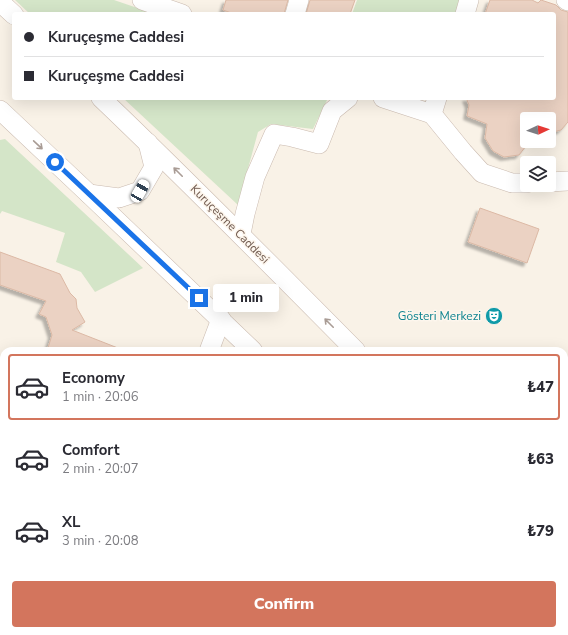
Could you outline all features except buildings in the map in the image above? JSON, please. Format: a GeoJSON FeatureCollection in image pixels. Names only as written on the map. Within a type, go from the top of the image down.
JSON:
{"type":"FeatureCollection","features":[{"type":"Feature","properties":{"kind":"street"},"geometry":{"type":"LineString","coordinates":[[142,0],[176,12]]}},
{"type":"Feature","properties":{"kind":"street"},"geometry":{"type":"LineString","coordinates":[[295,12],[299,0]]}},
{"type":"Feature","properties":{"kind":"street"},"geometry":{"type":"LineString","coordinates":[[466,12],[469,0]]}},
{"type":"Feature","properties":{"kind":"street"},"geometry":{"type":"LineString","coordinates":[[0,2],[12,13]]}},
{"type":"Feature","properties":{"kind":"street","name":"Kuruçeşme Caddesi"},"geometry":{"type":"LineString","coordinates":[[103,100],[241,234],[352,347]]}},
{"type":"Feature","properties":{"kind":"street"},"geometry":{"type":"LineString","coordinates":[[241,234],[244,214],[255,177],[274,134],[319,144],[332,111],[346,100]]}},
{"type":"Feature","properties":{"kind":"street"},"geometry":{"type":"LineString","coordinates":[[396,100],[435,106],[463,152],[482,173],[512,183],[520,183]]}},
{"type":"Feature","properties":{"kind":"street"},"geometry":{"type":"LineString","coordinates":[[3,118],[89,194],[250,347]]}},
{"type":"Feature","properties":{"kind":"street"},"geometry":{"type":"LineString","coordinates":[[89,194],[119,198],[140,191],[154,167],[148,142]]}},
{"type":"Feature","properties":{"kind":"street"},"geometry":{"type":"LineString","coordinates":[[556,182],[568,181]]}},
{"type":"Feature","properties":{"kind":"street"},"geometry":{"type":"LineString","coordinates":[[210,347],[221,319]]}},
{"type":"Feature","properties":{"kind":"green space"},"geometry":{"type":"Polygon","coordinates":[[[15,0],[114,0],[149,12],[28,12],[15,0]]]}},
{"type":"Feature","properties":{"kind":"green space"},"geometry":{"type":"Polygon","coordinates":[[[357,0],[462,0],[459,12],[353,12],[357,0]]]}},
{"type":"Feature","properties":{"kind":"green space"},"geometry":{"type":"Polygon","coordinates":[[[125,100],[327,100],[313,129],[271,124],[258,132],[238,205],[125,100]]]}},
{"type":"Feature","properties":{"kind":"green space"},"geometry":{"type":"Polygon","coordinates":[[[5,139],[143,268],[95,292],[81,272],[56,262],[65,233],[2,211],[0,214],[0,140],[5,139]]]}},
{"type":"Feature","properties":{"kind":"place","name":"Gösteri Merkezi"},"geometry":{"type":"Point","coordinates":[494,316]}},
{"type":"Feature","properties":{"kind":"route"},"geometry":{"type":"LineString","coordinates":[[55,162],[199,298]]}}]}
